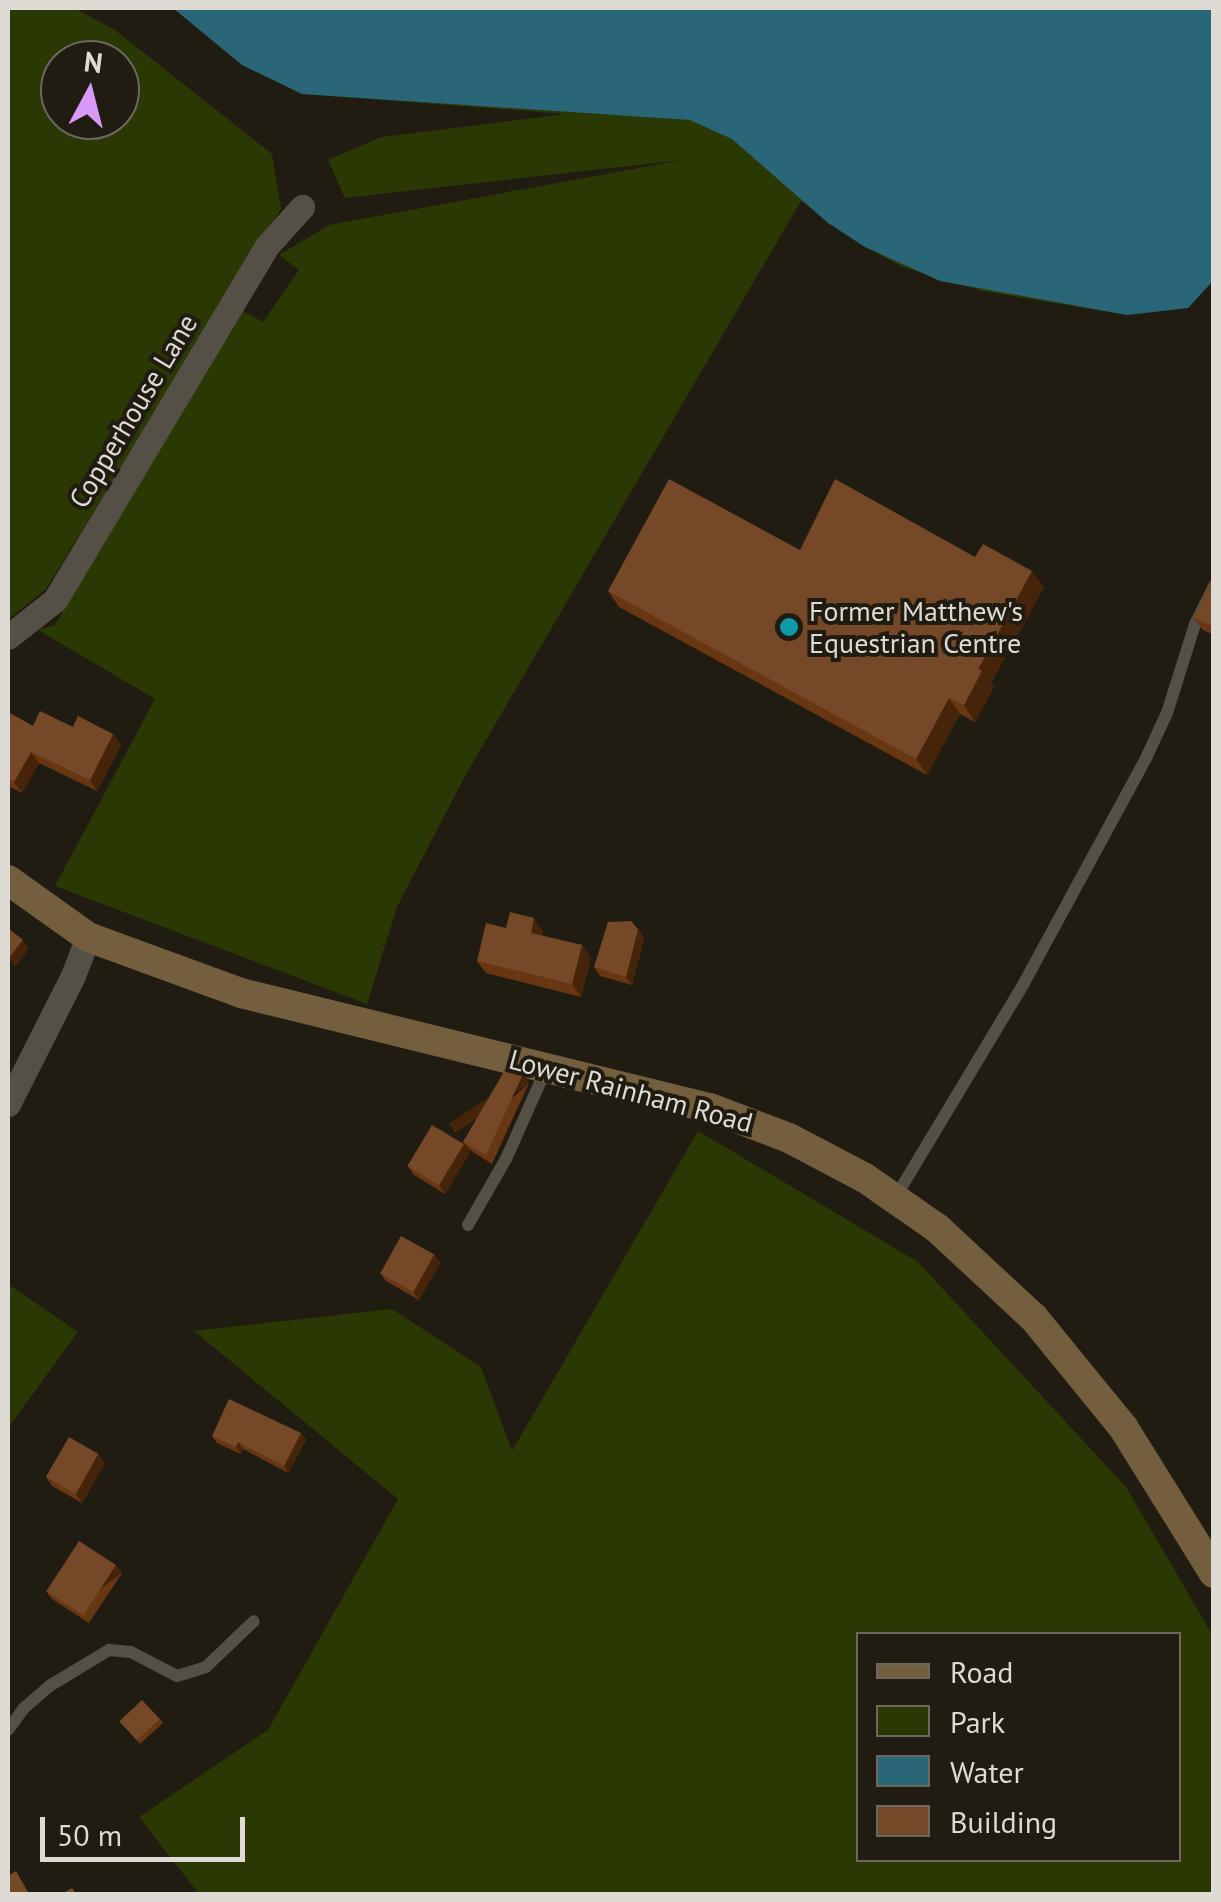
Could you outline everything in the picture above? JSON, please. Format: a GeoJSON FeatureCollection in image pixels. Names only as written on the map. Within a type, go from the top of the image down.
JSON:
{"type":"FeatureCollection","features":[{"type":"Feature","properties":{"kind":"main road","name":"Lower Rainham Road"},"geometry":{"type":"LineString","coordinates":[[8,880],[88,937],[241,993],[546,1067],[748,1122],[836,1162],[937,1228],[1016,1298],[1087,1378],[1140,1452],[1214,1572]]}},
{"type":"Feature","properties":{"kind":"street","name":"Copperhouse Lane"},"geometry":{"type":"LineString","coordinates":[[8,637],[55,600],[266,246],[302,207]]}},
{"type":"Feature","properties":{"kind":"street"},"geometry":{"type":"LineString","coordinates":[[8,1104],[72,978],[88,937]]}},
{"type":"Feature","properties":{"kind":"lane"},"geometry":{"type":"LineString","coordinates":[[895,1198],[1024,983],[1147,756],[1167,713],[1196,621],[1214,586]]}},
{"type":"Feature","properties":{"kind":"lane"},"geometry":{"type":"LineString","coordinates":[[468,1226],[506,1159],[546,1067]]}},
{"type":"Feature","properties":{"kind":"lane"},"geometry":{"type":"LineString","coordinates":[[8,1730],[23,1709],[51,1686],[109,1650],[131,1652],[177,1676],[206,1666],[254,1621]]}},
{"type":"Feature","properties":{"kind":"green space"},"geometry":{"type":"Polygon","coordinates":[[[8,8],[74,8],[128,40],[40,40],[40,140],[140,140],[140,50],[272,154],[281,209],[46,589],[8,620],[8,8]]]}},
{"type":"Feature","properties":{"kind":"green space"},"geometry":{"type":"Polygon","coordinates":[[[173,8],[1213,8],[1211,283],[1188,308],[1127,315],[982,291],[903,267],[865,247],[801,201],[465,776],[397,907],[367,1004],[55,886],[155,699],[38,630],[55,625],[241,310],[263,322],[299,270],[279,255],[329,225],[682,160],[345,198],[328,160],[381,137],[566,114],[302,94],[242,65],[173,8]]]}},
{"type":"Feature","properties":{"kind":"green space"},"geometry":{"type":"Polygon","coordinates":[[[698,1131],[918,1262],[1126,1487],[1213,1636],[1213,1894],[199,1894],[139,1817],[268,1730],[398,1499],[194,1331],[392,1309],[481,1367],[512,1451],[698,1131]]]}},
{"type":"Feature","properties":{"kind":"green space"},"geometry":{"type":"Polygon","coordinates":[[[8,1284],[78,1332],[8,1428],[8,1284]]]}},
{"type":"Feature","properties":{"kind":"water"},"geometry":{"type":"Polygon","coordinates":[[[173,8],[1213,8],[1211,283],[1188,308],[1127,315],[940,281],[865,247],[828,223],[732,139],[690,120],[302,94],[242,65],[173,8]]]}},
{"type":"Feature","properties":{"kind":"building","name":"Former Matthew's Equestrian Centre"},"geometry":{"type":"Polygon","coordinates":[[[669,479],[800,550],[835,479],[975,557],[983,544],[1032,571],[978,669],[982,671],[964,705],[949,698],[916,759],[608,591],[669,479]]]}},
{"type":"Feature","properties":{"kind":"building"},"geometry":{"type":"Polygon","coordinates":[[[1214,574],[1214,627],[1194,618],[1214,574]]]}},
{"type":"Feature","properties":{"kind":"building"},"geometry":{"type":"Polygon","coordinates":[[[40,711],[73,727],[78,716],[113,734],[90,780],[31,752],[14,782],[8,778],[8,712],[33,726],[40,711]]]}},
{"type":"Feature","properties":{"kind":"building"},"geometry":{"type":"Polygon","coordinates":[[[510,912],[534,918],[531,933],[582,945],[572,984],[477,961],[486,923],[506,928],[510,912]]]}},
{"type":"Feature","properties":{"kind":"building"},"geometry":{"type":"Polygon","coordinates":[[[631,921],[638,929],[626,977],[594,967],[608,922],[631,921]]]}},
{"type":"Feature","properties":{"kind":"building"},"geometry":{"type":"Polygon","coordinates":[[[8,928],[23,940],[9,958],[8,957],[8,928]]]}},
{"type":"Feature","properties":{"kind":"building"},"geometry":{"type":"Polygon","coordinates":[[[505,1070],[523,1074],[486,1155],[463,1142],[505,1070]]]}},
{"type":"Feature","properties":{"kind":"building"},"geometry":{"type":"Polygon","coordinates":[[[432,1125],[464,1144],[439,1185],[407,1166],[432,1125]]]}},
{"type":"Feature","properties":{"kind":"building"},"geometry":{"type":"Polygon","coordinates":[[[401,1236],[434,1254],[413,1292],[380,1274],[401,1236]]]}},
{"type":"Feature","properties":{"kind":"building"},"geometry":{"type":"Polygon","coordinates":[[[229,1399],[301,1433],[284,1466],[238,1442],[236,1447],[212,1436],[229,1399]]]}},
{"type":"Feature","properties":{"kind":"building"},"geometry":{"type":"Polygon","coordinates":[[[69,1437],[98,1454],[75,1494],[46,1477],[69,1437]]]}},
{"type":"Feature","properties":{"kind":"building"},"geometry":{"type":"Polygon","coordinates":[[[79,1541],[116,1565],[83,1615],[46,1591],[79,1541]]]}},
{"type":"Feature","properties":{"kind":"building"},"geometry":{"type":"Polygon","coordinates":[[[142,1700],[160,1719],[137,1740],[119,1721],[142,1700]]]}},
{"type":"Feature","properties":{"kind":"building"},"geometry":{"type":"Polygon","coordinates":[[[16,1871],[29,1894],[8,1894],[8,1876],[16,1871]]]}},
{"type":"Feature","properties":{"kind":"place","name":"Former Matthew's Equestrian Centre"},"geometry":{"type":"Point","coordinates":[789,627]}}]}
